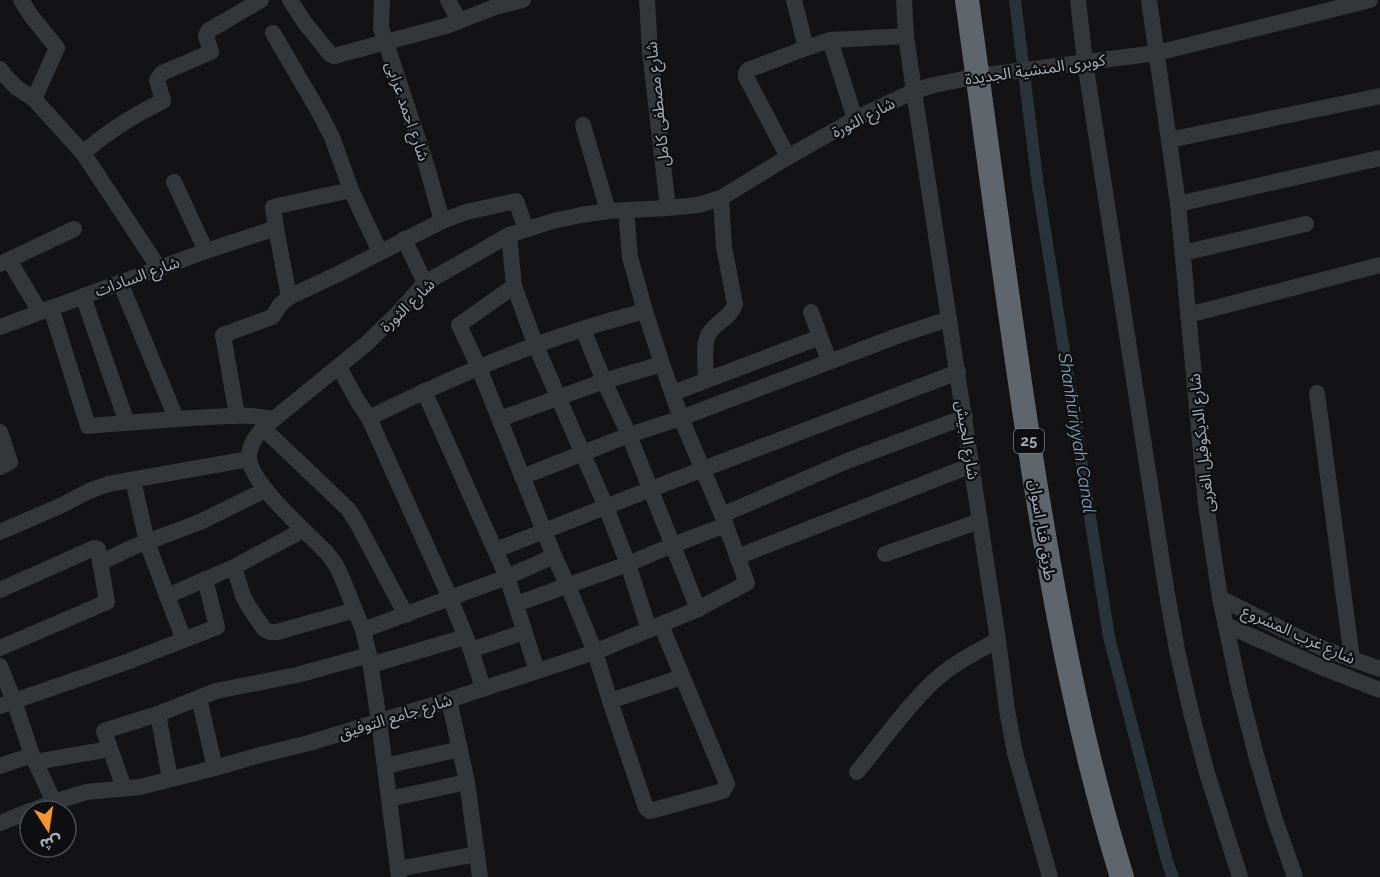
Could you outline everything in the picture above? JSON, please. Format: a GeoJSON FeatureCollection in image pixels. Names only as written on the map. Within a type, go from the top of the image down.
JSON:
{"type":"FeatureCollection","features":[{"type":"Feature","properties":{"kind":"highway","name":"طريق قنا, اسوان"},"geometry":{"type":"LineString","coordinates":[[967,0],[967,78],[1051,580],[1069,674],[1091,766],[1122,877]]}},
{"type":"Feature","properties":{"kind":"street"},"geometry":{"type":"LineString","coordinates":[[21,0],[57,48],[34,99]]}},
{"type":"Feature","properties":{"kind":"street"},"geometry":{"type":"LineString","coordinates":[[83,153],[102,136],[163,101],[157,80],[162,73],[211,52],[206,36],[208,31],[261,0]]}},
{"type":"Feature","properties":{"kind":"street"},"geometry":{"type":"LineString","coordinates":[[290,0],[305,23],[332,56],[446,26],[495,7],[523,0]]}},
{"type":"Feature","properties":{"kind":"street","name":"شارع احمد عرابى"},"geometry":{"type":"LineString","coordinates":[[382,0],[381,28],[385,43],[427,168],[442,221]]}},
{"type":"Feature","properties":{"kind":"street"},"geometry":{"type":"LineString","coordinates":[[448,0],[459,21]]}},
{"type":"Feature","properties":{"kind":"street","name":"شارع مصطفى كامل"},"geometry":{"type":"LineString","coordinates":[[647,0],[651,61],[668,208]]}},
{"type":"Feature","properties":{"kind":"street"},"geometry":{"type":"LineString","coordinates":[[794,0],[806,48]]}},
{"type":"Feature","properties":{"kind":"street","name":"شارع الجيش"},"geometry":{"type":"LineString","coordinates":[[904,0],[906,36],[914,91],[1015,753],[1050,877]]}},
{"type":"Feature","properties":{"kind":"street"},"geometry":{"type":"LineString","coordinates":[[1078,0],[1085,62],[1177,650],[1207,773],[1240,877]]}},
{"type":"Feature","properties":{"kind":"street","name":"شارع الديكوفيل الغربى"},"geometry":{"type":"LineString","coordinates":[[1149,0],[1152,53],[1170,140],[1178,204],[1206,505],[1220,598],[1256,755],[1274,818],[1295,877]]}},
{"type":"Feature","properties":{"kind":"street","name":"كوبرى المنشية الجديدة"},"geometry":{"type":"LineString","coordinates":[[914,91],[967,78],[1152,53],[1370,0]]}},
{"type":"Feature","properties":{"kind":"street"},"geometry":{"type":"LineString","coordinates":[[273,33],[332,137],[351,190],[380,252]]}},
{"type":"Feature","properties":{"kind":"street"},"geometry":{"type":"LineString","coordinates":[[788,157],[746,77],[748,70],[830,40],[906,36]]}},
{"type":"Feature","properties":{"kind":"street"},"geometry":{"type":"LineString","coordinates":[[830,40],[855,119]]}},
{"type":"Feature","properties":{"kind":"street"},"geometry":{"type":"LineString","coordinates":[[0,69],[17,88],[34,99],[83,153],[159,268]]}},
{"type":"Feature","properties":{"kind":"street","name":"شارع الثورة"},"geometry":{"type":"LineString","coordinates":[[249,459],[256,437],[269,424],[366,344],[425,283],[509,235],[562,219],[608,211],[698,205],[721,198],[855,119],[914,91]]}},
{"type":"Feature","properties":{"kind":"street"},"geometry":{"type":"LineString","coordinates":[[1170,140],[1380,96]]}},
{"type":"Feature","properties":{"kind":"street"},"geometry":{"type":"LineString","coordinates":[[583,125],[608,211]]}},
{"type":"Feature","properties":{"kind":"street"},"geometry":{"type":"LineString","coordinates":[[1178,204],[1380,158]]}},
{"type":"Feature","properties":{"kind":"street"},"geometry":{"type":"LineString","coordinates":[[174,182],[206,251]]}},
{"type":"Feature","properties":{"kind":"street"},"geometry":{"type":"LineString","coordinates":[[289,297],[273,207],[351,190]]}},
{"type":"Feature","properties":{"kind":"street"},"geometry":{"type":"LineString","coordinates":[[706,380],[706,340],[710,332],[732,312],[735,304],[724,247],[721,198]]}},
{"type":"Feature","properties":{"kind":"street"},"geometry":{"type":"LineString","coordinates":[[237,415],[223,335],[273,316],[279,306],[289,297],[404,239],[466,212],[516,201],[526,229]]}},
{"type":"Feature","properties":{"kind":"street"},"geometry":{"type":"LineString","coordinates":[[626,210],[630,257],[645,311],[681,418],[704,470],[737,557],[972,465]]}},
{"type":"Feature","properties":{"kind":"street"},"geometry":{"type":"LineString","coordinates":[[1183,253],[1306,224]]}},
{"type":"Feature","properties":{"kind":"street","name":"شارع السادات"},"geometry":{"type":"LineString","coordinates":[[0,327],[206,251],[276,228]]}},
{"type":"Feature","properties":{"kind":"street"},"geometry":{"type":"LineString","coordinates":[[74,229],[3,261],[46,310],[88,426],[176,418],[261,416],[348,509],[406,615]]}},
{"type":"Feature","properties":{"kind":"street"},"geometry":{"type":"LineString","coordinates":[[509,235],[514,286],[536,346],[584,454],[655,628],[682,677],[727,781],[723,791],[648,810],[595,652],[479,368],[459,325],[514,286]]}},
{"type":"Feature","properties":{"kind":"street"},"geometry":{"type":"LineString","coordinates":[[404,239],[425,283]]}},
{"type":"Feature","properties":{"kind":"street"},"geometry":{"type":"LineString","coordinates":[[1188,315],[1380,265]]}},
{"type":"Feature","properties":{"kind":"street"},"geometry":{"type":"LineString","coordinates":[[120,282],[176,418]]}},
{"type":"Feature","properties":{"kind":"street"},"geometry":{"type":"LineString","coordinates":[[83,296],[127,423]]}},
{"type":"Feature","properties":{"kind":"street"},"geometry":{"type":"LineString","coordinates":[[369,418],[424,391],[479,368],[583,329],[645,311]]}},
{"type":"Feature","properties":{"kind":"street"},"geometry":{"type":"LineString","coordinates":[[811,312],[829,361]]}},
{"type":"Feature","properties":{"kind":"street"},"geometry":{"type":"LineString","coordinates":[[522,477],[629,435],[949,319]]}},
{"type":"Feature","properties":{"kind":"street"},"geometry":{"type":"LineString","coordinates":[[583,329],[629,435],[698,609]]}},
{"type":"Feature","properties":{"kind":"street"},"geometry":{"type":"LineString","coordinates":[[673,393],[820,337]]}},
{"type":"Feature","properties":{"kind":"street"},"geometry":{"type":"LineString","coordinates":[[500,419],[604,381],[662,364]]}},
{"type":"Feature","properties":{"kind":"street"},"geometry":{"type":"LineString","coordinates":[[339,367],[369,418],[450,598],[483,688]]}},
{"type":"Feature","properties":{"kind":"street"},"geometry":{"type":"LineString","coordinates":[[496,550],[958,372]]}},
{"type":"Feature","properties":{"kind":"street"},"geometry":{"type":"LineString","coordinates":[[424,391],[507,577],[537,671]]}},
{"type":"Feature","properties":{"kind":"street"},"geometry":{"type":"LineString","coordinates":[[1317,393],[1352,659]]}},
{"type":"Feature","properties":{"kind":"street"},"geometry":{"type":"LineString","coordinates":[[516,604],[628,564],[673,545],[847,461],[965,417]]}},
{"type":"Feature","properties":{"kind":"street"},"geometry":{"type":"LineString","coordinates":[[0,432],[10,462],[0,467]]}},
{"type":"Feature","properties":{"kind":"street"},"geometry":{"type":"LineString","coordinates":[[0,532],[108,484],[249,459],[254,474],[265,490],[336,565],[363,630],[379,721],[398,873],[477,854]]}},
{"type":"Feature","properties":{"kind":"street"},"geometry":{"type":"LineString","coordinates":[[133,480],[147,542],[184,639]]}},
{"type":"Feature","properties":{"kind":"street"},"geometry":{"type":"LineString","coordinates":[[100,563],[200,522],[265,490]]}},
{"type":"Feature","properties":{"kind":"street"},"geometry":{"type":"LineString","coordinates":[[885,554],[980,521]]}},
{"type":"Feature","properties":{"kind":"street"},"geometry":{"type":"LineString","coordinates":[[167,596],[234,567],[303,530]]}},
{"type":"Feature","properties":{"kind":"street"},"geometry":{"type":"LineString","coordinates":[[0,590],[91,548],[98,549],[107,602],[0,648]]}},
{"type":"Feature","properties":{"kind":"street"},"geometry":{"type":"LineString","coordinates":[[363,630],[507,577],[554,556]]}},
{"type":"Feature","properties":{"kind":"street","name":"شارع جامع التوفيق"},"geometry":{"type":"LineString","coordinates":[[64,799],[86,792],[140,787],[309,743],[595,652],[698,609],[747,583],[737,557]]}},
{"type":"Feature","properties":{"kind":"street"},"geometry":{"type":"LineString","coordinates":[[234,567],[249,607],[264,629],[270,632],[355,610]]}},
{"type":"Feature","properties":{"kind":"street"},"geometry":{"type":"LineString","coordinates":[[7,703],[124,663],[217,627],[205,579]]}},
{"type":"Feature","properties":{"kind":"street","name":"شارع غرب المشروع"},"geometry":{"type":"LineString","coordinates":[[1220,598],[1302,639],[1380,669]]}},
{"type":"Feature","properties":{"kind":"street","name":"شارع غرب المشروع"},"geometry":{"type":"LineString","coordinates":[[1226,625],[1321,668],[1380,690]]}},
{"type":"Feature","properties":{"kind":"street"},"geometry":{"type":"LineString","coordinates":[[124,788],[104,731],[224,689],[524,632]]}},
{"type":"Feature","properties":{"kind":"street"},"geometry":{"type":"LineString","coordinates":[[857,772],[936,680],[969,656],[998,640]]}},
{"type":"Feature","properties":{"kind":"street"},"geometry":{"type":"LineString","coordinates":[[0,666],[7,703],[53,799]]}},
{"type":"Feature","properties":{"kind":"street"},"geometry":{"type":"LineString","coordinates":[[610,701],[682,677]]}},
{"type":"Feature","properties":{"kind":"street"},"geometry":{"type":"LineString","coordinates":[[199,698],[215,768]]}},
{"type":"Feature","properties":{"kind":"street"},"geometry":{"type":"LineString","coordinates":[[448,700],[467,782],[480,877]]}},
{"type":"Feature","properties":{"kind":"street"},"geometry":{"type":"LineString","coordinates":[[158,714],[170,779]]}},
{"type":"Feature","properties":{"kind":"street"},"geometry":{"type":"LineString","coordinates":[[0,766],[34,758],[110,749]]}},
{"type":"Feature","properties":{"kind":"street"},"geometry":{"type":"LineString","coordinates":[[385,766],[460,749]]}},
{"type":"Feature","properties":{"kind":"street"},"geometry":{"type":"LineString","coordinates":[[389,800],[467,782]]}},
{"type":"Feature","properties":{"kind":"street","name":"شارع جامع التوفيق"},"geometry":{"type":"LineString","coordinates":[[0,823],[18,816]]}},
{"type":"Feature","properties":{"kind":"waterway","name":"Shanhūriyyah Canal"},"geometry":{"type":"LineString","coordinates":[[1015,0],[1038,186],[1109,637],[1173,877]]}}]}
